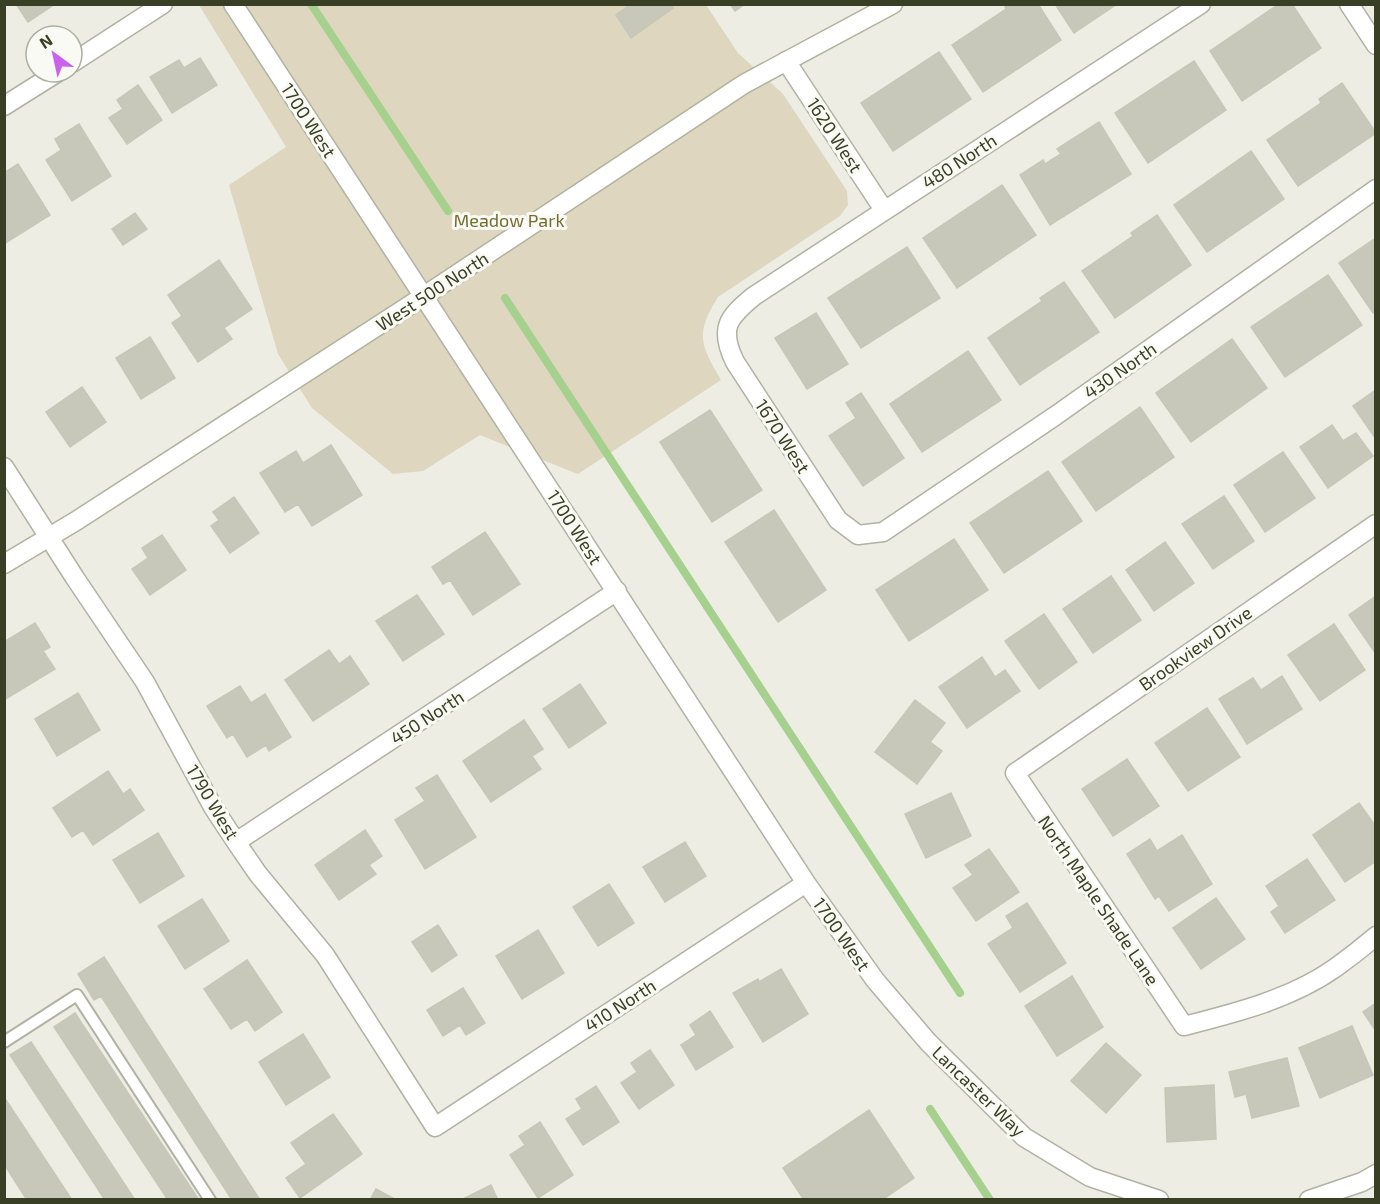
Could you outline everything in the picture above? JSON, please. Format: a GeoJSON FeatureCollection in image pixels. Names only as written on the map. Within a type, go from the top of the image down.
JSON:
{"type":"FeatureCollection","features":[{"type":"Feature","properties":{"kind":"street"},"geometry":{"type":"LineString","coordinates":[[84,55],[163,4]]}},
{"type":"Feature","properties":{"kind":"street","name":"1700 West"},"geometry":{"type":"LineString","coordinates":[[233,4],[806,883],[875,980],[928,1042]]}},
{"type":"Feature","properties":{"kind":"street","name":"West 500 North"},"geometry":{"type":"LineString","coordinates":[[4,564],[424,296],[744,84],[893,4]]}},
{"type":"Feature","properties":{"kind":"street","name":"480 North"},"geometry":{"type":"LineString","coordinates":[[726,326],[737,309],[754,296],[1201,4]]}},
{"type":"Feature","properties":{"kind":"street"},"geometry":{"type":"LineString","coordinates":[[1349,4],[1376,45]]}},
{"type":"Feature","properties":{"kind":"street","name":"1620 West"},"geometry":{"type":"LineString","coordinates":[[786,61],[884,210]]}},
{"type":"Feature","properties":{"kind":"street"},"geometry":{"type":"LineString","coordinates":[[4,106],[39,84]]}},
{"type":"Feature","properties":{"kind":"street","name":"430 North"},"geometry":{"type":"LineString","coordinates":[[858,535],[883,532],[1055,416],[1376,189]]}},
{"type":"Feature","properties":{"kind":"street","name":"1670 West"},"geometry":{"type":"LineString","coordinates":[[726,326],[728,346],[735,362],[838,520],[858,535]]}},
{"type":"Feature","properties":{"kind":"street","name":"1790 West"},"geometry":{"type":"LineString","coordinates":[[4,467],[48,538],[145,682],[213,807],[258,874],[325,955],[435,1127]]}},
{"type":"Feature","properties":{"kind":"street","name":"Brookview Drive"},"geometry":{"type":"LineString","coordinates":[[1015,773],[1376,524]]}},
{"type":"Feature","properties":{"kind":"street","name":"450 North"},"geometry":{"type":"LineString","coordinates":[[236,842],[617,591]]}},
{"type":"Feature","properties":{"kind":"street","name":"North Maple Shade Lane"},"geometry":{"type":"LineString","coordinates":[[1015,773],[1184,1026],[1245,1010],[1297,990],[1334,969],[1376,936]]}},
{"type":"Feature","properties":{"kind":"street","name":"410 North"},"geometry":{"type":"LineString","coordinates":[[435,1127],[806,883]]}},
{"type":"Feature","properties":{"kind":"street","name":"Lancaster Way"},"geometry":{"type":"LineString","coordinates":[[928,1042],[1024,1137],[1090,1177],[1160,1200]]}},
{"type":"Feature","properties":{"kind":"street"},"geometry":{"type":"LineString","coordinates":[[1309,1200],[1362,1182],[1376,1174]]}},
{"type":"Feature","properties":{"kind":"lane"},"geometry":{"type":"LineString","coordinates":[[4,1042],[77,995],[210,1200]]}},
{"type":"Feature","properties":{"kind":"green space","name":"Meadow Park"},"geometry":{"type":"Polygon","coordinates":[[[199,5],[706,5],[738,53],[783,94],[847,191],[848,205],[840,216],[718,297],[706,321],[703,339],[708,357],[721,380],[578,474],[480,435],[423,471],[393,474],[312,408],[278,354],[229,185],[286,147],[199,5]]]}},
{"type":"Feature","properties":{"kind":"building"},"geometry":{"type":"Polygon","coordinates":[[[16,4],[55,4],[28,22],[16,4]]]}},
{"type":"Feature","properties":{"kind":"building"},"geometry":{"type":"Polygon","coordinates":[[[631,4],[671,4],[673,8],[631,38],[616,15],[631,4]]]}},
{"type":"Feature","properties":{"kind":"building"},"geometry":{"type":"Polygon","coordinates":[[[730,4],[745,4],[735,11],[730,4]]]}},
{"type":"Feature","properties":{"kind":"building"},"geometry":{"type":"Polygon","coordinates":[[[1008,4],[1038,4],[1061,40],[983,92],[952,45],[1006,9],[1008,4]]]}},
{"type":"Feature","properties":{"kind":"building"},"geometry":{"type":"Polygon","coordinates":[[[1055,4],[1117,4],[1074,33],[1055,4]]]}},
{"type":"Feature","properties":{"kind":"building"},"geometry":{"type":"Polygon","coordinates":[[[1279,4],[1292,4],[1321,48],[1242,101],[1210,51],[1279,4]]]}},
{"type":"Feature","properties":{"kind":"building"},"geometry":{"type":"Polygon","coordinates":[[[939,52],[971,99],[893,151],[861,103],[939,52]]]}},
{"type":"Feature","properties":{"kind":"building"},"geometry":{"type":"Polygon","coordinates":[[[200,58],[217,85],[172,113],[150,77],[179,60],[184,68],[200,58]]]}},
{"type":"Feature","properties":{"kind":"building"},"geometry":{"type":"Polygon","coordinates":[[[1194,61],[1226,110],[1148,163],[1115,113],[1194,61]]]}},
{"type":"Feature","properties":{"kind":"building"},"geometry":{"type":"Polygon","coordinates":[[[1342,83],[1376,133],[1298,186],[1267,140],[1321,103],[1319,99],[1342,83]]]}},
{"type":"Feature","properties":{"kind":"building"},"geometry":{"type":"Polygon","coordinates":[[[138,85],[162,120],[127,144],[109,118],[123,109],[117,100],[138,85]]]}},
{"type":"Feature","properties":{"kind":"building"},"geometry":{"type":"Polygon","coordinates":[[[1099,122],[1131,174],[1050,225],[1020,175],[1043,160],[1045,164],[1061,154],[1057,149],[1099,122]]]}},
{"type":"Feature","properties":{"kind":"building"},"geometry":{"type":"Polygon","coordinates":[[[79,124],[111,176],[72,201],[46,160],[61,150],[55,139],[79,124]]]}},
{"type":"Feature","properties":{"kind":"building"},"geometry":{"type":"Polygon","coordinates":[[[1251,151],[1284,199],[1207,252],[1174,205],[1251,151]]]}},
{"type":"Feature","properties":{"kind":"building"},"geometry":{"type":"Polygon","coordinates":[[[18,164],[50,215],[4,244],[4,173],[18,164]]]}},
{"type":"Feature","properties":{"kind":"building"},"geometry":{"type":"Polygon","coordinates":[[[1002,185],[1036,235],[957,288],[923,238],[1002,185]]]}},
{"type":"Feature","properties":{"kind":"building"},"geometry":{"type":"Polygon","coordinates":[[[135,213],[147,229],[123,245],[112,229],[135,213]]]}},
{"type":"Feature","properties":{"kind":"building"},"geometry":{"type":"Polygon","coordinates":[[[1157,215],[1191,265],[1115,318],[1082,271],[1133,236],[1131,233],[1157,215]]]}},
{"type":"Feature","properties":{"kind":"building"},"geometry":{"type":"Polygon","coordinates":[[[1376,238],[1376,311],[1373,313],[1339,263],[1376,238]]]}},
{"type":"Feature","properties":{"kind":"building"},"geometry":{"type":"Polygon","coordinates":[[[907,247],[940,298],[861,348],[828,298],[907,247]]]}},
{"type":"Feature","properties":{"kind":"building"},"geometry":{"type":"Polygon","coordinates":[[[219,260],[252,309],[224,328],[232,339],[198,362],[172,323],[182,316],[168,295],[219,260]]]}},
{"type":"Feature","properties":{"kind":"building"},"geometry":{"type":"Polygon","coordinates":[[[1328,275],[1362,325],[1285,377],[1251,327],[1328,275]]]}},
{"type":"Feature","properties":{"kind":"building"},"geometry":{"type":"Polygon","coordinates":[[[1064,282],[1099,332],[1020,385],[988,338],[1042,301],[1040,298],[1064,282]]]}},
{"type":"Feature","properties":{"kind":"building"},"geometry":{"type":"Polygon","coordinates":[[[816,313],[848,364],[807,389],[775,338],[816,313]]]}},
{"type":"Feature","properties":{"kind":"building"},"geometry":{"type":"Polygon","coordinates":[[[150,337],[175,378],[141,399],[116,358],[150,337]]]}},
{"type":"Feature","properties":{"kind":"building"},"geometry":{"type":"Polygon","coordinates":[[[1232,339],[1267,388],[1191,442],[1156,393],[1232,339]]]}},
{"type":"Feature","properties":{"kind":"building"},"geometry":{"type":"Polygon","coordinates":[[[968,351],[1001,400],[922,452],[890,404],[968,351]]]}},
{"type":"Feature","properties":{"kind":"building"},"geometry":{"type":"Polygon","coordinates":[[[82,387],[106,422],[70,447],[46,412],[82,387]]]}},
{"type":"Feature","properties":{"kind":"building"},"geometry":{"type":"Polygon","coordinates":[[[1376,390],[1376,439],[1353,406],[1376,390]]]}},
{"type":"Feature","properties":{"kind":"building"},"geometry":{"type":"Polygon","coordinates":[[[861,393],[904,458],[863,486],[829,436],[856,418],[846,403],[861,393]]]}},
{"type":"Feature","properties":{"kind":"building"},"geometry":{"type":"Polygon","coordinates":[[[1140,407],[1174,457],[1096,511],[1062,462],[1140,407]]]}},
{"type":"Feature","properties":{"kind":"building"},"geometry":{"type":"Polygon","coordinates":[[[710,410],[762,490],[712,522],[660,442],[710,410]]]}},
{"type":"Feature","properties":{"kind":"building"},"geometry":{"type":"Polygon","coordinates":[[[1332,425],[1343,441],[1356,433],[1373,456],[1328,488],[1300,447],[1332,425]]]}},
{"type":"Feature","properties":{"kind":"building"},"geometry":{"type":"Polygon","coordinates":[[[331,445],[362,495],[312,526],[298,504],[285,512],[260,473],[296,451],[303,463],[331,445]]]}},
{"type":"Feature","properties":{"kind":"building"},"geometry":{"type":"Polygon","coordinates":[[[1283,452],[1315,498],[1265,532],[1234,485],[1283,452]]]}},
{"type":"Feature","properties":{"kind":"building"},"geometry":{"type":"Polygon","coordinates":[[[1048,471],[1082,521],[1004,573],[970,523],[1048,471]]]}},
{"type":"Feature","properties":{"kind":"building"},"geometry":{"type":"Polygon","coordinates":[[[1224,496],[1254,541],[1213,569],[1182,524],[1224,496]]]}},
{"type":"Feature","properties":{"kind":"building"},"geometry":{"type":"Polygon","coordinates":[[[234,497],[259,533],[230,553],[211,526],[219,520],[213,512],[234,497]]]}},
{"type":"Feature","properties":{"kind":"building"},"geometry":{"type":"Polygon","coordinates":[[[774,510],[826,590],[778,622],[725,542],[774,510]]]}},
{"type":"Feature","properties":{"kind":"building"},"geometry":{"type":"Polygon","coordinates":[[[485,532],[520,584],[473,615],[450,580],[443,584],[432,567],[485,532]]]}},
{"type":"Feature","properties":{"kind":"building"},"geometry":{"type":"Polygon","coordinates":[[[162,535],[186,570],[150,595],[132,569],[148,558],[142,548],[162,535]]]}},
{"type":"Feature","properties":{"kind":"building"},"geometry":{"type":"Polygon","coordinates":[[[954,539],[988,590],[909,641],[876,590],[954,539]]]}},
{"type":"Feature","properties":{"kind":"building"},"geometry":{"type":"Polygon","coordinates":[[[1165,542],[1194,583],[1154,611],[1126,570],[1165,542]]]}},
{"type":"Feature","properties":{"kind":"building"},"geometry":{"type":"Polygon","coordinates":[[[1111,576],[1141,620],[1093,653],[1063,609],[1111,576]]]}},
{"type":"Feature","properties":{"kind":"building"},"geometry":{"type":"Polygon","coordinates":[[[417,595],[444,634],[403,661],[376,621],[417,595]]]}},
{"type":"Feature","properties":{"kind":"building"},"geometry":{"type":"Polygon","coordinates":[[[1376,596],[1376,654],[1349,615],[1376,596]]]}},
{"type":"Feature","properties":{"kind":"building"},"geometry":{"type":"Polygon","coordinates":[[[1044,614],[1077,662],[1039,689],[1005,641],[1044,614]]]}},
{"type":"Feature","properties":{"kind":"building"},"geometry":{"type":"Polygon","coordinates":[[[35,623],[50,647],[43,651],[55,669],[4,700],[4,642],[35,623]]]}},
{"type":"Feature","properties":{"kind":"building"},"geometry":{"type":"Polygon","coordinates":[[[1334,624],[1365,670],[1320,701],[1288,655],[1334,624]]]}},
{"type":"Feature","properties":{"kind":"building"},"geometry":{"type":"Polygon","coordinates":[[[329,650],[339,664],[350,656],[369,684],[313,721],[285,680],[329,650]]]}},
{"type":"Feature","properties":{"kind":"building"},"geometry":{"type":"Polygon","coordinates":[[[982,657],[995,677],[1005,670],[1020,691],[967,728],[939,687],[982,657]]]}},
{"type":"Feature","properties":{"kind":"building"},"geometry":{"type":"Polygon","coordinates":[[[1282,676],[1302,709],[1247,744],[1219,699],[1253,678],[1261,690],[1282,676]]]}},
{"type":"Feature","properties":{"kind":"building"},"geometry":{"type":"Polygon","coordinates":[[[580,684],[606,723],[569,748],[543,709],[580,684]]]}},
{"type":"Feature","properties":{"kind":"building"},"geometry":{"type":"Polygon","coordinates":[[[240,686],[251,703],[265,694],[291,737],[269,751],[266,745],[247,757],[233,734],[227,738],[207,706],[240,686]]]}},
{"type":"Feature","properties":{"kind":"building"},"geometry":{"type":"Polygon","coordinates":[[[78,693],[100,730],[57,756],[35,719],[78,693]]]}},
{"type":"Feature","properties":{"kind":"building"},"geometry":{"type":"Polygon","coordinates":[[[915,700],[945,723],[930,742],[942,751],[917,784],[875,752],[915,700]]]}},
{"type":"Feature","properties":{"kind":"building"},"geometry":{"type":"Polygon","coordinates":[[[1207,708],[1240,757],[1188,791],[1155,743],[1207,708]]]}},
{"type":"Feature","properties":{"kind":"building"},"geometry":{"type":"Polygon","coordinates":[[[524,720],[543,749],[532,756],[541,769],[491,802],[463,761],[524,720]]]}},
{"type":"Feature","properties":{"kind":"building"},"geometry":{"type":"Polygon","coordinates":[[[1127,759],[1159,806],[1113,836],[1082,789],[1127,759]]]}},
{"type":"Feature","properties":{"kind":"building"},"geometry":{"type":"Polygon","coordinates":[[[108,771],[123,794],[130,789],[144,810],[93,845],[83,830],[72,837],[53,808],[108,771]]]}},
{"type":"Feature","properties":{"kind":"building"},"geometry":{"type":"Polygon","coordinates":[[[437,775],[476,837],[425,869],[395,820],[425,801],[416,788],[437,775]]]}},
{"type":"Feature","properties":{"kind":"building"},"geometry":{"type":"Polygon","coordinates":[[[951,793],[971,836],[926,858],[905,814],[951,793]]]}},
{"type":"Feature","properties":{"kind":"building"},"geometry":{"type":"Polygon","coordinates":[[[1359,803],[1376,827],[1376,861],[1345,882],[1313,835],[1359,803]]]}},
{"type":"Feature","properties":{"kind":"building"},"geometry":{"type":"Polygon","coordinates":[[[365,830],[382,856],[369,865],[376,874],[339,900],[315,865],[365,830]]]}},
{"type":"Feature","properties":{"kind":"building"},"geometry":{"type":"Polygon","coordinates":[[[158,833],[184,876],[140,903],[113,860],[158,833]]]}},
{"type":"Feature","properties":{"kind":"building"},"geometry":{"type":"Polygon","coordinates":[[[1182,835],[1212,884],[1169,911],[1159,896],[1155,899],[1127,854],[1150,839],[1157,851],[1182,835]]]}},
{"type":"Feature","properties":{"kind":"building"},"geometry":{"type":"Polygon","coordinates":[[[685,842],[706,876],[665,902],[643,867],[685,842]]]}},
{"type":"Feature","properties":{"kind":"building"},"geometry":{"type":"Polygon","coordinates":[[[989,849],[1019,892],[976,921],[953,888],[973,875],[965,865],[989,849]]]}},
{"type":"Feature","properties":{"kind":"building"},"geometry":{"type":"Polygon","coordinates":[[[1307,859],[1335,900],[1285,933],[1271,912],[1279,906],[1266,886],[1307,859]]]}},
{"type":"Feature","properties":{"kind":"building"},"geometry":{"type":"Polygon","coordinates":[[[609,884],[634,923],[598,946],[573,907],[609,884]]]}},
{"type":"Feature","properties":{"kind":"building"},"geometry":{"type":"Polygon","coordinates":[[[1216,898],[1245,939],[1201,969],[1173,928],[1216,898]]]}},
{"type":"Feature","properties":{"kind":"building"},"geometry":{"type":"Polygon","coordinates":[[[202,899],[229,941],[185,969],[158,926],[202,899]]]}},
{"type":"Feature","properties":{"kind":"building"},"geometry":{"type":"Polygon","coordinates":[[[1027,903],[1066,963],[1020,992],[988,944],[1013,928],[1006,916],[1027,903]]]}},
{"type":"Feature","properties":{"kind":"building"},"geometry":{"type":"Polygon","coordinates":[[[438,925],[457,955],[432,972],[412,942],[438,925]]]}},
{"type":"Feature","properties":{"kind":"building"},"geometry":{"type":"Polygon","coordinates":[[[538,930],[564,973],[522,999],[496,956],[538,930]]]}},
{"type":"Feature","properties":{"kind":"building"},"geometry":{"type":"Polygon","coordinates":[[[104,957],[260,1200],[232,1200],[101,996],[94,1000],[78,974],[104,957]]]}},
{"type":"Feature","properties":{"kind":"building"},"geometry":{"type":"Polygon","coordinates":[[[247,960],[282,1012],[255,1031],[247,1019],[231,1029],[204,989],[247,960]]]}},
{"type":"Feature","properties":{"kind":"building"},"geometry":{"type":"Polygon","coordinates":[[[781,969],[808,1014],[763,1042],[733,993],[781,969]]]}},
{"type":"Feature","properties":{"kind":"building"},"geometry":{"type":"Polygon","coordinates":[[[1072,976],[1103,1027],[1057,1056],[1025,1006],[1072,976]]]}},
{"type":"Feature","properties":{"kind":"building"},"geometry":{"type":"Polygon","coordinates":[[[463,988],[485,1023],[466,1035],[460,1025],[443,1036],[427,1010],[463,988]]]}},
{"type":"Feature","properties":{"kind":"building"},"geometry":{"type":"Polygon","coordinates":[[[1376,1003],[1376,1031],[1363,1012],[1376,1003]]]}},
{"type":"Feature","properties":{"kind":"building"},"geometry":{"type":"Polygon","coordinates":[[[710,1011],[733,1047],[696,1070],[681,1045],[696,1035],[690,1025],[710,1011]]]}},
{"type":"Feature","properties":{"kind":"building"},"geometry":{"type":"Polygon","coordinates":[[[75,1013],[199,1200],[168,1200],[54,1027],[75,1013]]]}},
{"type":"Feature","properties":{"kind":"building"},"geometry":{"type":"Polygon","coordinates":[[[1352,1026],[1373,1075],[1320,1098],[1299,1048],[1352,1026]]]}},
{"type":"Feature","properties":{"kind":"building"},"geometry":{"type":"Polygon","coordinates":[[[303,1034],[330,1077],[286,1105],[259,1062],[303,1034]]]}},
{"type":"Feature","properties":{"kind":"building"},"geometry":{"type":"Polygon","coordinates":[[[31,1042],[135,1200],[105,1200],[10,1055],[31,1042]]]}},
{"type":"Feature","properties":{"kind":"building"},"geometry":{"type":"Polygon","coordinates":[[[1106,1043],[1141,1075],[1106,1113],[1071,1081],[1106,1043]]]}},
{"type":"Feature","properties":{"kind":"building"},"geometry":{"type":"Polygon","coordinates":[[[650,1050],[674,1085],[639,1109],[621,1083],[637,1072],[631,1063],[650,1050]]]}},
{"type":"Feature","properties":{"kind":"building"},"geometry":{"type":"Polygon","coordinates":[[[1287,1058],[1299,1106],[1252,1118],[1246,1094],[1235,1097],[1229,1072],[1287,1058]]]}},
{"type":"Feature","properties":{"kind":"building"},"geometry":{"type":"Polygon","coordinates":[[[1214,1085],[1216,1139],[1167,1142],[1165,1088],[1214,1085]]]}},
{"type":"Feature","properties":{"kind":"building"},"geometry":{"type":"Polygon","coordinates":[[[596,1086],[619,1122],[583,1145],[566,1119],[582,1109],[576,1099],[596,1086]]]}},
{"type":"Feature","properties":{"kind":"building"},"geometry":{"type":"Polygon","coordinates":[[[4,1097],[72,1200],[27,1200],[4,1164],[4,1097]]]}},
{"type":"Feature","properties":{"kind":"building"},"geometry":{"type":"Polygon","coordinates":[[[869,1110],[914,1178],[882,1200],[804,1200],[783,1168],[869,1110]]]}},
{"type":"Feature","properties":{"kind":"building"},"geometry":{"type":"Polygon","coordinates":[[[333,1114],[362,1154],[300,1198],[286,1178],[306,1164],[291,1143],[333,1114]]]}},
{"type":"Feature","properties":{"kind":"building"},"geometry":{"type":"Polygon","coordinates":[[[540,1122],[573,1175],[538,1198],[510,1155],[525,1145],[519,1136],[540,1122]]]}},
{"type":"Feature","properties":{"kind":"building"},"geometry":{"type":"Polygon","coordinates":[[[491,1185],[498,1200],[461,1200],[491,1185]]]}},
{"type":"Feature","properties":{"kind":"building"},"geometry":{"type":"Polygon","coordinates":[[[376,1189],[396,1200],[370,1200],[376,1189]]]}},
{"type":"Feature","properties":{"kind":"waterway"},"geometry":{"type":"LineString","coordinates":[[311,4],[448,211]]}},
{"type":"Feature","properties":{"kind":"waterway"},"geometry":{"type":"LineString","coordinates":[[505,298],[960,993]]}},
{"type":"Feature","properties":{"kind":"waterway"},"geometry":{"type":"LineString","coordinates":[[930,1109],[990,1200]]}}]}
